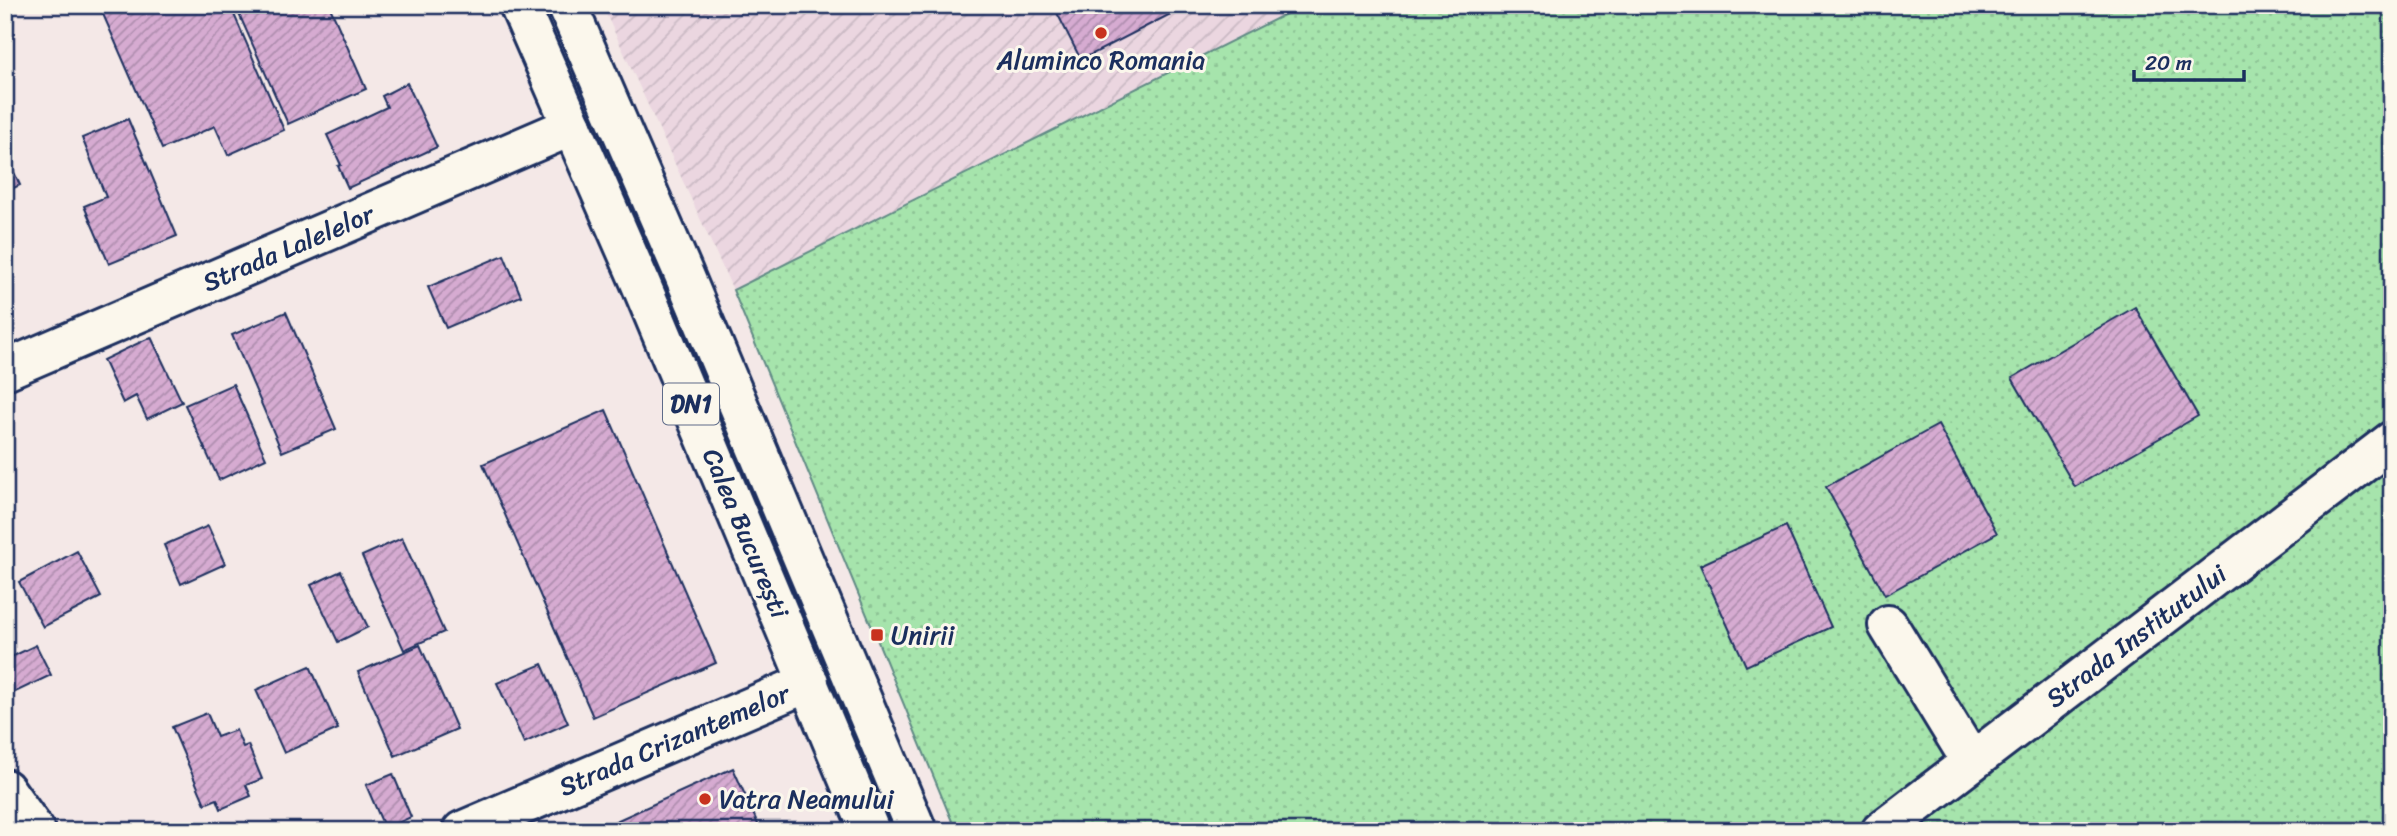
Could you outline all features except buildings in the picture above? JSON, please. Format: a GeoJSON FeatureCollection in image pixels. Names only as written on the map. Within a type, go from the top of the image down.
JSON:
{"type":"FeatureCollection","features":[{"type":"Feature","properties":{"kind":"main road","name":"Calea București"},"geometry":{"type":"LineString","coordinates":[[519,5],[809,682],[870,831]]}},
{"type":"Feature","properties":{"kind":"main road","name":"Calea București"},"geometry":{"type":"LineString","coordinates":[[567,5],[704,321],[917,831]]}},
{"type":"Feature","properties":{"kind":"main road","name":"Strada Lalelelor"},"geometry":{"type":"LineString","coordinates":[[5,370],[572,126]]}},
{"type":"Feature","properties":{"kind":"main road","name":"Strada Institutului"},"geometry":{"type":"LineString","coordinates":[[1881,831],[2392,441]]}},
{"type":"Feature","properties":{"kind":"main road"},"geometry":{"type":"LineString","coordinates":[[1888,625],[1971,761]]}},
{"type":"Feature","properties":{"kind":"main road","name":"Strada Crizantemelor"},"geometry":{"type":"LineString","coordinates":[[462,831],[809,682]]}},
{"type":"Feature","properties":{"kind":"main road"},"geometry":{"type":"LineString","coordinates":[[5,789],[35,831]]}},
{"type":"Feature","properties":{"kind":"shaded area"},"geometry":{"type":"Polygon","coordinates":[[[602,5],[1304,5],[733,290],[602,5]]]}},
{"type":"Feature","properties":{"kind":"green space"},"geometry":{"type":"Polygon","coordinates":[[[1304,5],[2392,5],[2392,831],[956,831],[733,290],[1304,5]]]}},
{"type":"Feature","properties":{"kind":"place","name":"Aluminco Romania"},"geometry":{"type":"Point","coordinates":[1101,33]}},
{"type":"Feature","properties":{"kind":"place","name":"Unirii"},"geometry":{"type":"Point","coordinates":[877,635]}},
{"type":"Feature","properties":{"kind":"place","name":"Vatra Neamului"},"geometry":{"type":"Point","coordinates":[705,799]}}]}
